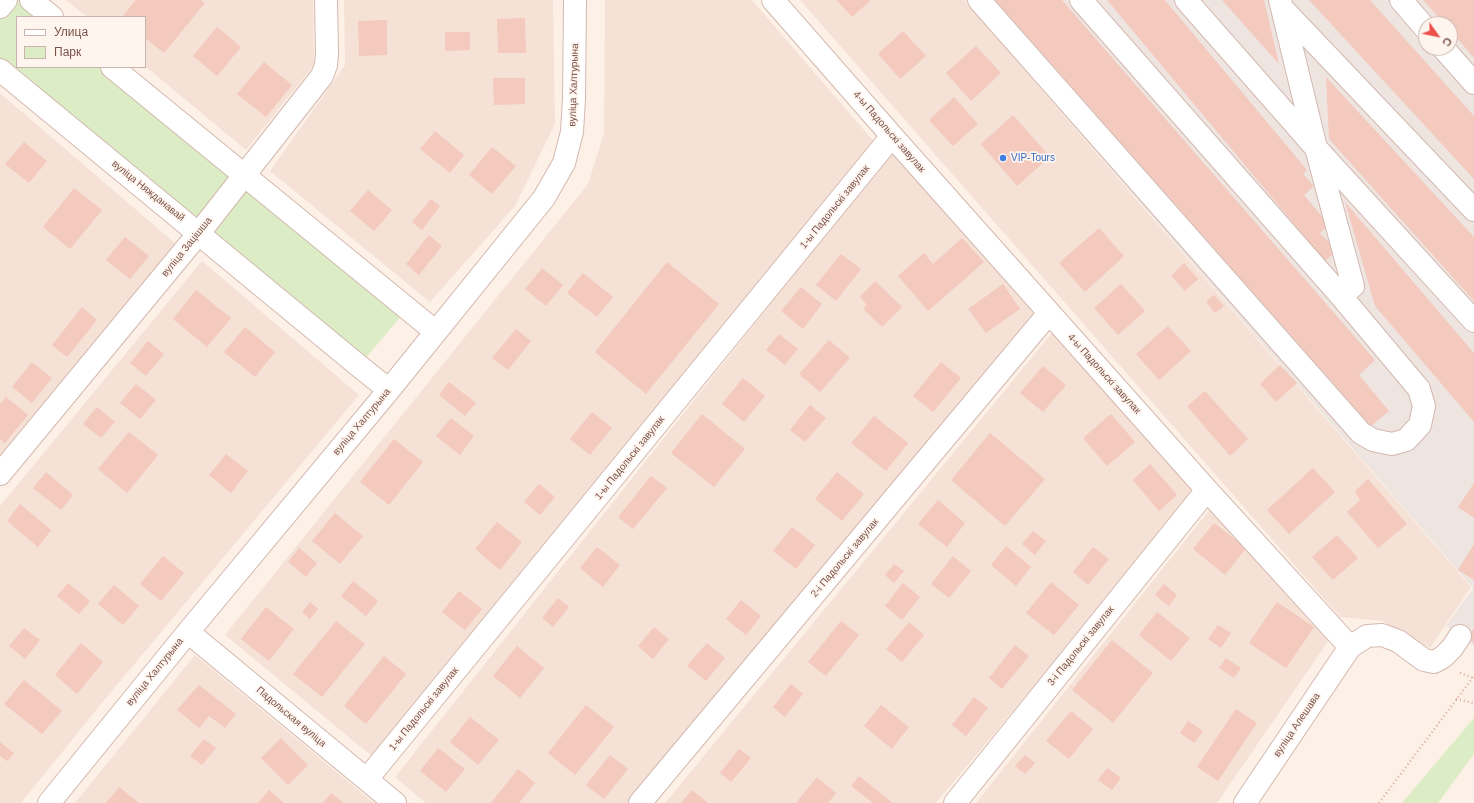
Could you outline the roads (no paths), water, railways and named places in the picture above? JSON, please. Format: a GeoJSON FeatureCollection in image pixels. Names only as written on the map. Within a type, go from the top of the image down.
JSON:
{"type":"FeatureCollection","features":[{"type":"Feature","properties":{"kind":"street"},"geometry":{"type":"LineString","coordinates":[[0,7],[6,0]]}},
{"type":"Feature","properties":{"kind":"street"},"geometry":{"type":"LineString","coordinates":[[31,0],[51,16]]}},
{"type":"Feature","properties":{"kind":"street","name":"вуліца Зацішша"},"geometry":{"type":"LineString","coordinates":[[0,474],[199,233],[322,76],[326,65],[327,54],[326,0]]}},
{"type":"Feature","properties":{"kind":"street","name":"вуліца Халтурына"},"geometry":{"type":"LineString","coordinates":[[49,803],[188,632],[389,390],[544,198],[564,163],[572,132],[574,99],[575,0]]}},
{"type":"Feature","properties":{"kind":"street","name":"4-ы Падольскі завулак"},"geometry":{"type":"LineString","coordinates":[[774,0],[1049,313],[1350,647]]}},
{"type":"Feature","properties":{"kind":"street"},"geometry":{"type":"LineString","coordinates":[[979,0],[1361,433],[1373,440],[1392,444],[1406,440],[1420,425],[1424,406],[1419,389],[1341,296],[1081,0]]}},
{"type":"Feature","properties":{"kind":"street"},"geometry":{"type":"LineString","coordinates":[[1186,0],[1316,148],[1474,321]]}},
{"type":"Feature","properties":{"kind":"street"},"geometry":{"type":"LineString","coordinates":[[1401,0],[1418,20]]}},
{"type":"Feature","properties":{"kind":"street"},"geometry":{"type":"LineString","coordinates":[[1281,3],[1316,148],[1353,286],[1341,296]]}},
{"type":"Feature","properties":{"kind":"street"},"geometry":{"type":"LineString","coordinates":[[1281,3],[1474,210]]}},
{"type":"Feature","properties":{"kind":"street"},"geometry":{"type":"LineString","coordinates":[[1450,56],[1474,83]]}},
{"type":"Feature","properties":{"kind":"street"},"geometry":{"type":"LineString","coordinates":[[113,68],[436,332]]}},
{"type":"Feature","properties":{"kind":"street","name":"вуліца Няжданавай"},"geometry":{"type":"LineString","coordinates":[[0,70],[199,233],[353,362],[389,390]]}},
{"type":"Feature","properties":{"kind":"street","name":"1-ы Падольскі завулак"},"geometry":{"type":"LineString","coordinates":[[367,779],[892,136]]}},
{"type":"Feature","properties":{"kind":"street","name":"2-і Падольскі завулак"},"geometry":{"type":"LineString","coordinates":[[640,803],[1049,313]]}},
{"type":"Feature","properties":{"kind":"street","name":"3-і Падольскі завулак"},"geometry":{"type":"LineString","coordinates":[[955,803],[1207,490]]}},
{"type":"Feature","properties":{"kind":"street","name":"Падольская вуліца"},"geometry":{"type":"LineString","coordinates":[[188,632],[395,803]]}},
{"type":"Feature","properties":{"kind":"street"},"geometry":{"type":"LineString","coordinates":[[1350,647],[1368,636],[1382,635],[1398,641],[1424,660],[1434,662],[1443,657],[1452,648],[1460,636]]}},
{"type":"Feature","properties":{"kind":"street","name":"вуліца Алешава"},"geometry":{"type":"LineString","coordinates":[[1245,803],[1350,647]]}},
{"type":"Feature","properties":{"kind":"place","name":"VIP-Tours"},"geometry":{"type":"Point","coordinates":[1003,158]}}]}
